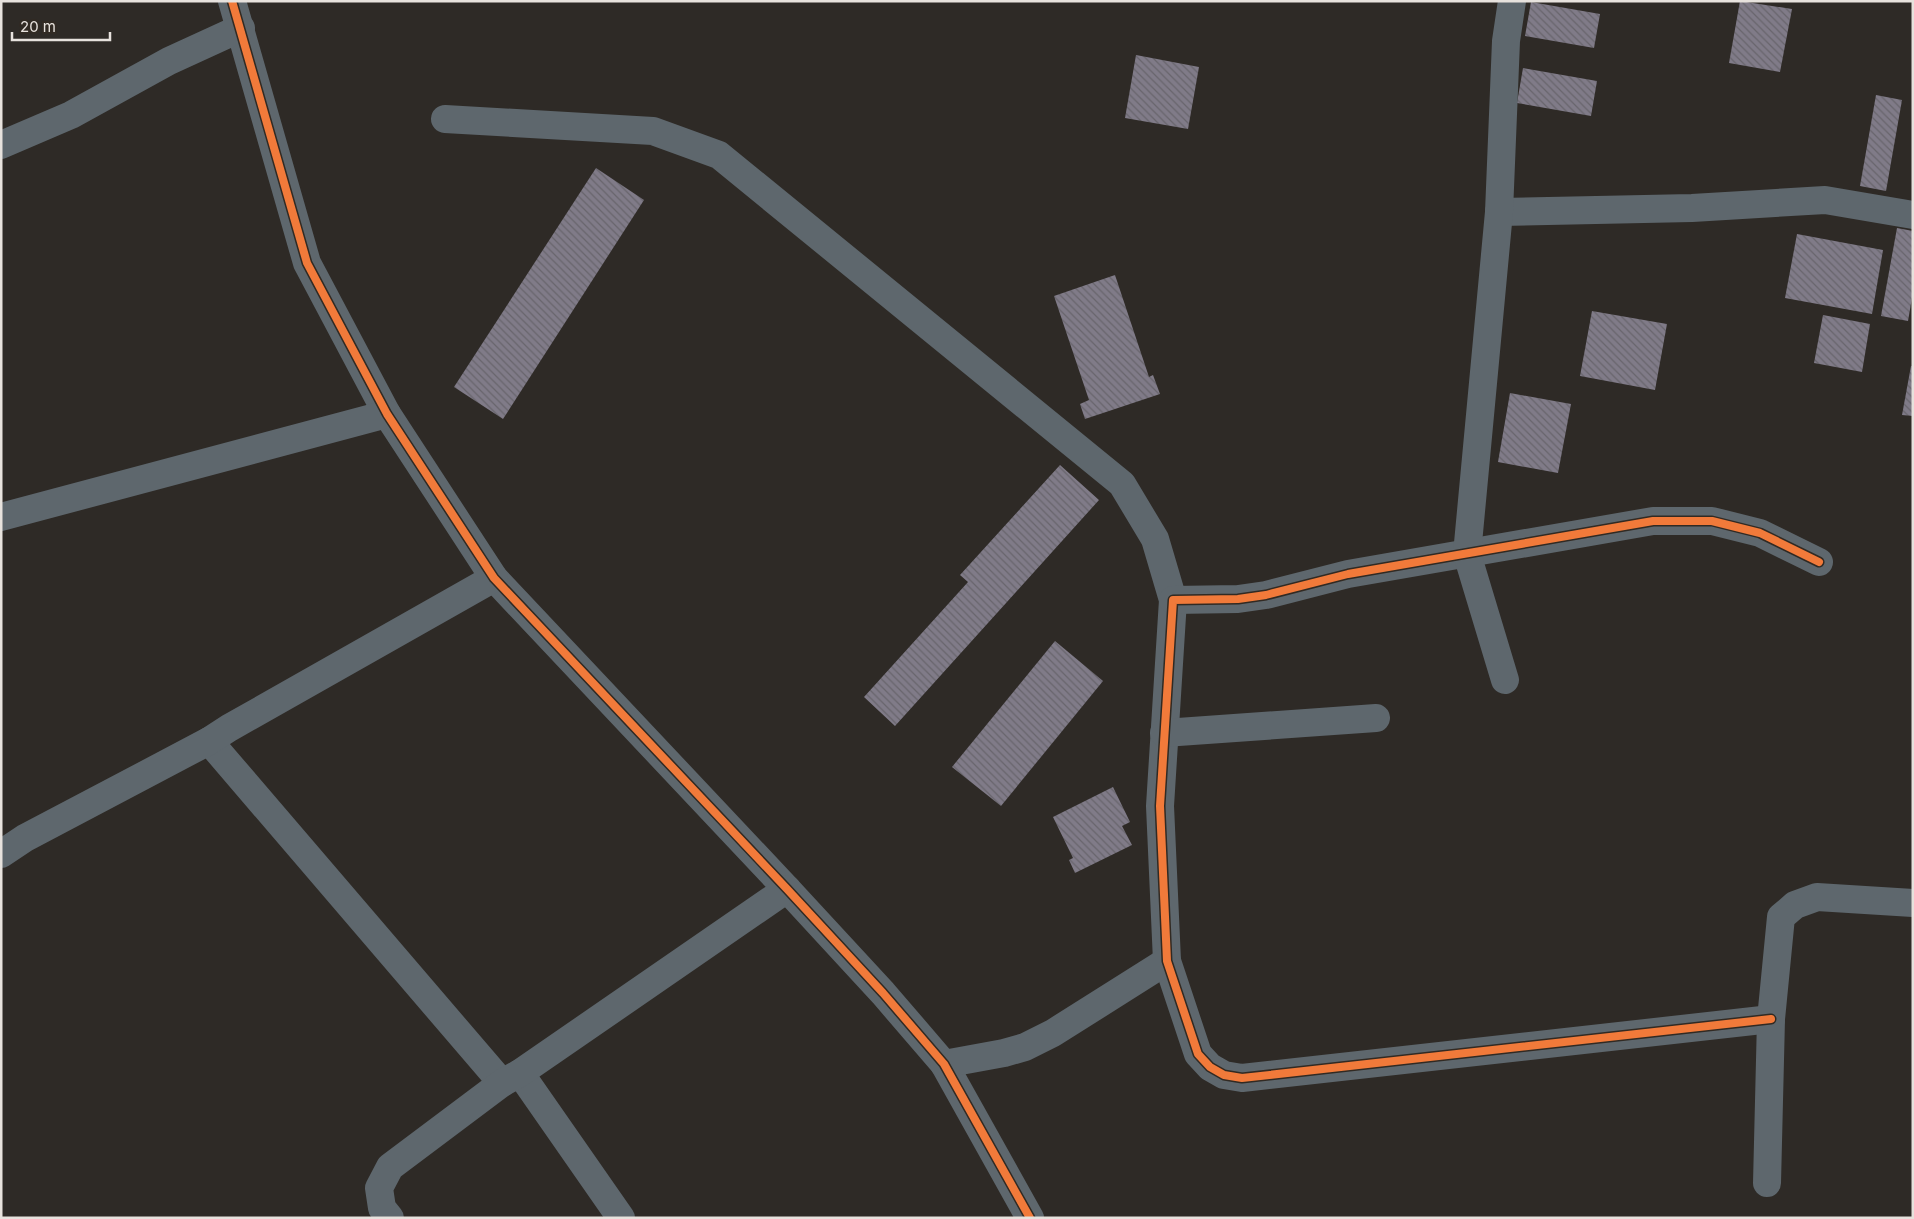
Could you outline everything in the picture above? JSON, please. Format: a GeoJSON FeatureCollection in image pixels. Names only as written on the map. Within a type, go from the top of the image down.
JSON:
{"type":"FeatureCollection","features":[{"type":"Feature","properties":{"kind":"street"},"geometry":{"type":"LineString","coordinates":[[232,1],[308,263],[387,414],[494,578],[787,889],[883,993],[944,1064],[1030,1218]]}},
{"type":"Feature","properties":{"kind":"street"},"geometry":{"type":"LineString","coordinates":[[1505,680],[1468,554],[1499,212],[1506,41],[1512,1]]}},
{"type":"Feature","properties":{"kind":"street"},"geometry":{"type":"LineString","coordinates":[[1,145],[71,115],[169,61],[241,28]]}},
{"type":"Feature","properties":{"kind":"street"},"geometry":{"type":"LineString","coordinates":[[445,119],[653,130],[718,155],[1122,484],[1155,539],[1172,600],[1160,806],[1167,961],[1198,1054],[1210,1068],[1224,1075],[1242,1078],[1771,1019]]}},
{"type":"Feature","properties":{"kind":"street"},"geometry":{"type":"LineString","coordinates":[[1499,212],[1692,208],[1825,200],[1913,215]]}},
{"type":"Feature","properties":{"kind":"street"},"geometry":{"type":"LineString","coordinates":[[1,517],[387,414]]}},
{"type":"Feature","properties":{"kind":"street"},"geometry":{"type":"LineString","coordinates":[[1172,600],[1248,598],[1348,574],[1653,521],[1712,520],[1760,533],[1819,562]]}},
{"type":"Feature","properties":{"kind":"street"},"geometry":{"type":"LineString","coordinates":[[1,854],[25,838],[210,741],[229,728],[494,578]]}},
{"type":"Feature","properties":{"kind":"street"},"geometry":{"type":"LineString","coordinates":[[1164,733],[1376,718]]}},
{"type":"Feature","properties":{"kind":"street"},"geometry":{"type":"LineString","coordinates":[[210,741],[511,1078],[621,1218]]}},
{"type":"Feature","properties":{"kind":"street"},"geometry":{"type":"LineString","coordinates":[[390,1218],[382,1208],[378,1188],[390,1167],[511,1078],[787,889]]}},
{"type":"Feature","properties":{"kind":"street"},"geometry":{"type":"LineString","coordinates":[[1767,1183],[1771,1019],[1781,916],[1795,905],[1817,897],[1913,903]]}},
{"type":"Feature","properties":{"kind":"street"},"geometry":{"type":"LineString","coordinates":[[944,1064],[1004,1053],[1024,1047],[1054,1033],[1167,961]]}},
{"type":"Feature","properties":{"kind":"building"},"geometry":{"type":"Polygon","coordinates":[[[1740,1],[1792,9],[1780,72],[1729,63],[1740,1]]]}},
{"type":"Feature","properties":{"kind":"building"},"geometry":{"type":"Polygon","coordinates":[[[1531,2],[1600,14],[1594,48],[1525,36],[1531,2]]]}},
{"type":"Feature","properties":{"kind":"building"},"geometry":{"type":"Polygon","coordinates":[[[1136,55],[1199,67],[1188,129],[1125,118],[1136,55]]]}},
{"type":"Feature","properties":{"kind":"building"},"geometry":{"type":"Polygon","coordinates":[[[1523,68],[1597,81],[1591,116],[1517,103],[1523,68]]]}},
{"type":"Feature","properties":{"kind":"building"},"geometry":{"type":"Polygon","coordinates":[[[1876,95],[1902,100],[1886,191],[1860,186],[1876,95]]]}},
{"type":"Feature","properties":{"kind":"building"},"geometry":{"type":"Polygon","coordinates":[[[596,168],[644,200],[503,419],[454,387],[596,168]]]}},
{"type":"Feature","properties":{"kind":"building"},"geometry":{"type":"Polygon","coordinates":[[[1897,228],[1913,231],[1913,292],[1908,321],[1881,316],[1897,228]]]}},
{"type":"Feature","properties":{"kind":"building"},"geometry":{"type":"Polygon","coordinates":[[[1797,234],[1883,250],[1872,314],[1785,298],[1797,234]]]}},
{"type":"Feature","properties":{"kind":"building"},"geometry":{"type":"Polygon","coordinates":[[[1115,275],[1149,377],[1153,375],[1160,394],[1085,419],[1080,404],[1089,400],[1054,296],[1115,275]]]}},
{"type":"Feature","properties":{"kind":"building"},"geometry":{"type":"Polygon","coordinates":[[[1592,311],[1667,324],[1655,390],[1580,376],[1592,311]]]}},
{"type":"Feature","properties":{"kind":"building"},"geometry":{"type":"Polygon","coordinates":[[[1823,315],[1870,324],[1862,372],[1814,363],[1823,315]]]}},
{"type":"Feature","properties":{"kind":"building"},"geometry":{"type":"Polygon","coordinates":[[[1911,366],[1913,366],[1913,416],[1902,415],[1911,366]]]}},
{"type":"Feature","properties":{"kind":"building"},"geometry":{"type":"Polygon","coordinates":[[[1510,393],[1571,404],[1558,473],[1498,462],[1510,393]]]}},
{"type":"Feature","properties":{"kind":"building"},"geometry":{"type":"Polygon","coordinates":[[[1060,465],[1099,500],[895,726],[864,697],[968,582],[960,575],[1060,465]]]}},
{"type":"Feature","properties":{"kind":"building"},"geometry":{"type":"Polygon","coordinates":[[[1055,641],[1103,681],[1001,806],[952,767],[1055,641]]]}},
{"type":"Feature","properties":{"kind":"building"},"geometry":{"type":"Polygon","coordinates":[[[1113,787],[1130,822],[1122,826],[1132,845],[1075,873],[1069,860],[1073,858],[1053,817],[1113,787]]]}},
{"type":"Feature","properties":{"kind":"cycle path"},"geometry":{"type":"LineString","coordinates":[[232,1],[307,263],[387,414],[494,578],[787,889],[883,993],[944,1064],[1030,1218]]}},
{"type":"Feature","properties":{"kind":"cycle path"},"geometry":{"type":"LineString","coordinates":[[1771,1019],[1242,1078],[1224,1075],[1210,1067],[1198,1054],[1167,961],[1160,806],[1173,600],[1238,599],[1266,595],[1348,574],[1653,521],[1712,521],[1760,533],[1819,562]]}}]}
